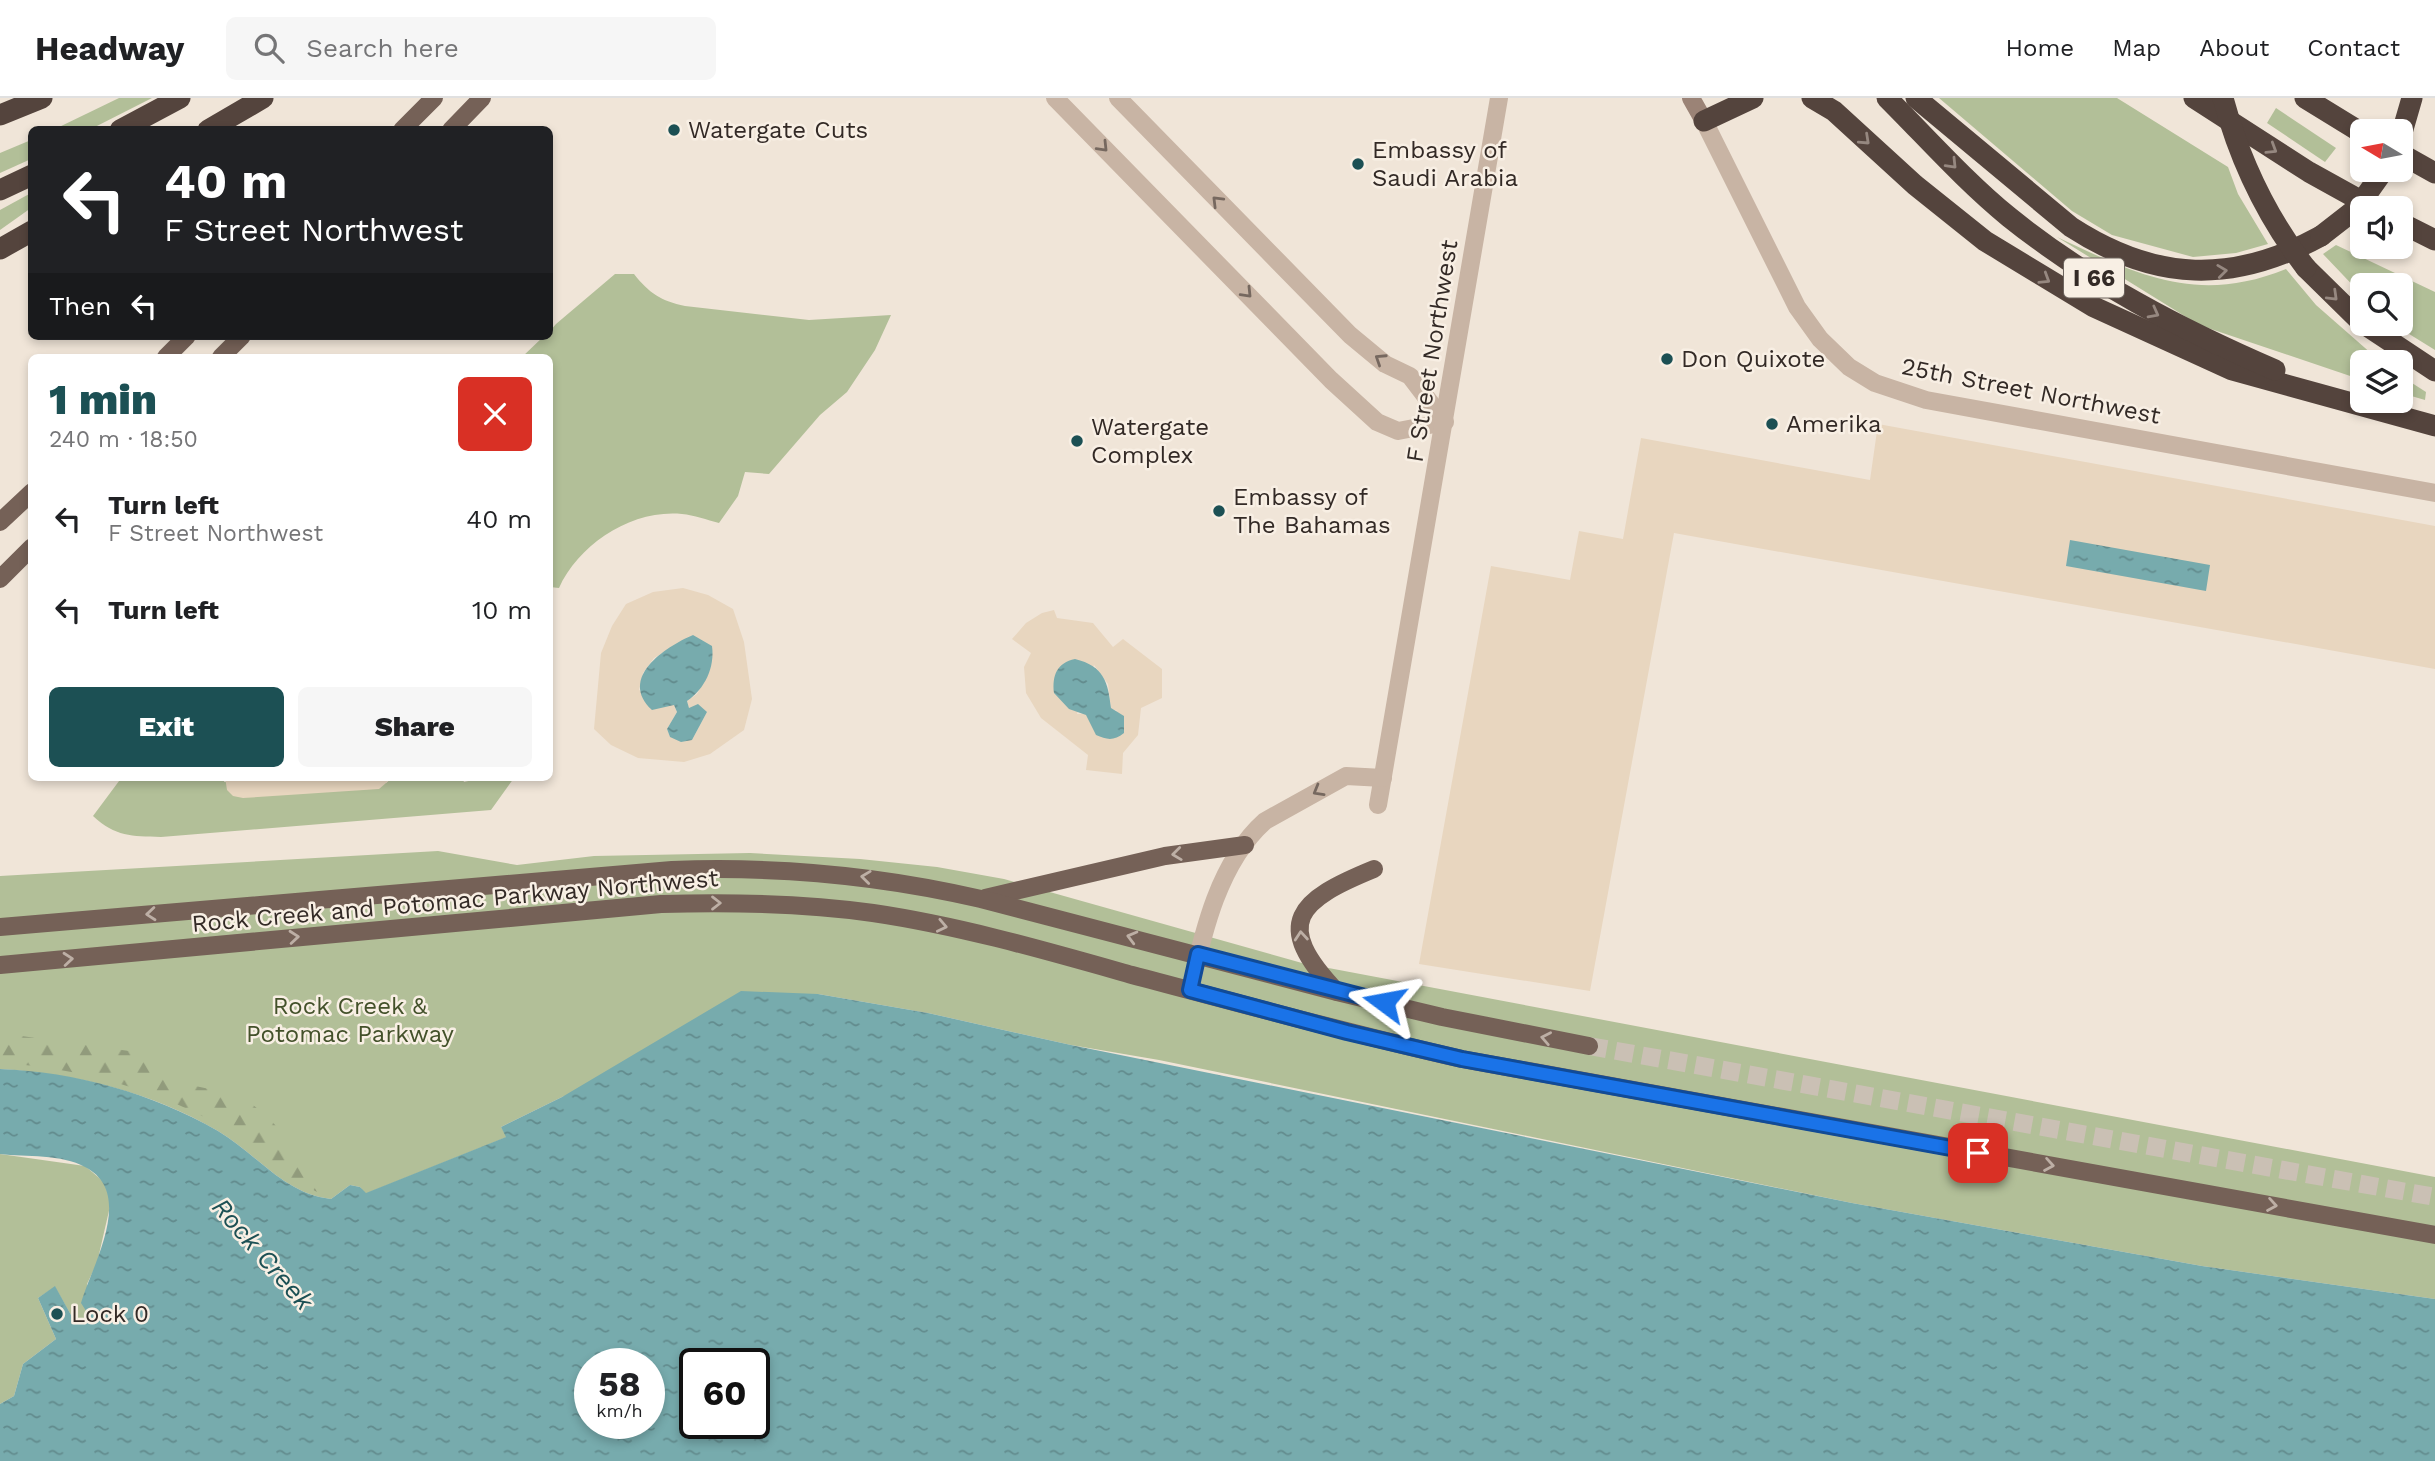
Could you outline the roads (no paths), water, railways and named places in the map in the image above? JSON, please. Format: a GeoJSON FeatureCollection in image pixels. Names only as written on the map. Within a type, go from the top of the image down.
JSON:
{"type":"FeatureCollection","features":[{"type":"Feature","properties":{"kind":"highway"},"geometry":{"type":"LineString","coordinates":[[0,115],[41,98]]}},
{"type":"Feature","properties":{"kind":"highway"},"geometry":{"type":"LineString","coordinates":[[128,126],[180,98]]}},
{"type":"Feature","properties":{"kind":"highway"},"geometry":{"type":"LineString","coordinates":[[215,126],[263,98]]}},
{"type":"Feature","properties":{"kind":"highway"},"geometry":{"type":"LineString","coordinates":[[1704,121],[1753,98]]}},
{"type":"Feature","properties":{"kind":"highway"},"geometry":{"type":"LineString","coordinates":[[1812,98],[1833,111],[1950,214],[2060,289],[2131,326],[2220,365],[2341,399]]}},
{"type":"Feature","properties":{"kind":"highway","name":"I 66"},"geometry":{"type":"LineString","coordinates":[[1887,98],[1984,195],[2083,270],[2196,335],[2341,399],[2435,426]]}},
{"type":"Feature","properties":{"kind":"highway"},"geometry":{"type":"LineString","coordinates":[[1916,98],[2020,188],[2093,242],[2141,261],[2191,272],[2216,272],[2271,260],[2321,236],[2357,208],[2375,182]]}},
{"type":"Feature","properties":{"kind":"highway"},"geometry":{"type":"LineString","coordinates":[[2194,98],[2287,158],[2353,196]]}},
{"type":"Feature","properties":{"kind":"highway"},"geometry":{"type":"LineString","coordinates":[[2223,98],[2232,130],[2255,187],[2277,230],[2306,268],[2350,310]]}},
{"type":"Feature","properties":{"kind":"highway"},"geometry":{"type":"LineString","coordinates":[[2305,98],[2350,125]]}},
{"type":"Feature","properties":{"kind":"highway"},"geometry":{"type":"LineString","coordinates":[[2406,119],[2412,98]]}},
{"type":"Feature","properties":{"kind":"highway"},"geometry":{"type":"LineString","coordinates":[[2413,160],[2431,169]]}},
{"type":"Feature","properties":{"kind":"highway"},"geometry":{"type":"LineString","coordinates":[[0,190],[28,176]]}},
{"type":"Feature","properties":{"kind":"highway"},"geometry":{"type":"LineString","coordinates":[[2413,229],[2435,240]]}},
{"type":"Feature","properties":{"kind":"highway"},"geometry":{"type":"LineString","coordinates":[[0,249],[28,233]]}},
{"type":"Feature","properties":{"kind":"highway"},"geometry":{"type":"LineString","coordinates":[[2382,336],[2435,371]]}},
{"type":"Feature","properties":{"kind":"main road"},"geometry":{"type":"LineString","coordinates":[[406,126],[434,98]]}},
{"type":"Feature","properties":{"kind":"main road"},"geometry":{"type":"LineString","coordinates":[[455,126],[482,98]]}},
{"type":"Feature","properties":{"kind":"main road"},"geometry":{"type":"LineString","coordinates":[[169,354],[183,340]]}},
{"type":"Feature","properties":{"kind":"main road"},"geometry":{"type":"LineString","coordinates":[[224,354],[238,340]]}},
{"type":"Feature","properties":{"kind":"main road"},"geometry":{"type":"LineString","coordinates":[[0,522],[28,496]]}},
{"type":"Feature","properties":{"kind":"main road"},"geometry":{"type":"LineString","coordinates":[[0,579],[28,551]]}},
{"type":"Feature","properties":{"kind":"main road"},"geometry":{"type":"LineString","coordinates":[[981,899],[1165,856],[1245,845]]}},
{"type":"Feature","properties":{"kind":"main road","name":"Rock Creek and Potomac Parkway Northwest"},"geometry":{"type":"LineString","coordinates":[[0,928],[613,874],[723,868],[832,873],[928,887],[981,899],[1337,992],[1441,1017],[1589,1046]]}},
{"type":"Feature","properties":{"kind":"main road"},"geometry":{"type":"LineString","coordinates":[[1337,992],[1303,949],[1299,938],[1303,913],[1309,903],[1330,887],[1374,869]]}},
{"type":"Feature","properties":{"kind":"main road","name":"Rock Creek and Potomac Parkway Northwest"},"geometry":{"type":"LineString","coordinates":[[0,965],[661,904],[769,903],[874,914],[979,934],[1347,1032],[1508,1068],[2435,1235]]}},
{"type":"Feature","properties":{"kind":"street"},"geometry":{"type":"LineString","coordinates":[[1055,98],[1352,401],[1377,422],[1398,431],[1446,422],[1410,376],[1376,357],[1350,335],[1118,98]]}},
{"type":"Feature","properties":{"kind":"street","name":"F Street Northwest"},"geometry":{"type":"LineString","coordinates":[[1378,805],[1446,422],[1499,98]]}},
{"type":"Feature","properties":{"kind":"street","name":"25th Street Northwest"},"geometry":{"type":"LineString","coordinates":[[1691,98],[1797,307],[1834,354],[1875,383],[1926,400],[2435,493]]}},
{"type":"Feature","properties":{"kind":"street"},"geometry":{"type":"LineString","coordinates":[[1190,990],[1215,900],[1245,845],[1265,821],[1336,780],[1352,775],[1383,778]]}},
{"type":"Feature","properties":{"kind":"water"},"geometry":{"type":"Polygon","coordinates":[[[2070,540],[2210,565],[2206,591],[2066,566],[2070,540]]]}},
{"type":"Feature","properties":{"kind":"water"},"geometry":{"type":"Polygon","coordinates":[[[693,635],[712,646],[713,654],[704,684],[687,701],[689,708],[698,704],[707,712],[692,740],[681,742],[670,737],[667,729],[677,712],[674,705],[652,710],[643,698],[640,686],[649,665],[670,647],[693,635]]]}},
{"type":"Feature","properties":{"kind":"water"},"geometry":{"type":"Polygon","coordinates":[[[1075,659],[1092,666],[1103,676],[1111,708],[1124,716],[1124,733],[1120,736],[1110,739],[1096,735],[1086,715],[1069,709],[1054,693],[1057,671],[1064,663],[1075,659]]]}},
{"type":"Feature","properties":{"kind":"water","name":"Rock Creek"},"geometry":{"type":"Polygon","coordinates":[[[741,991],[818,994],[928,1013],[1071,1045],[1852,1203],[2202,1266],[2435,1299],[2435,1461],[0,1461],[0,1404],[14,1396],[23,1364],[56,1339],[38,1298],[55,1286],[76,1324],[85,1322],[88,1314],[81,1303],[101,1250],[109,1211],[107,1194],[100,1179],[85,1167],[55,1158],[0,1154],[0,1069],[85,1080],[140,1095],[218,1131],[299,1190],[331,1199],[350,1185],[360,1187],[366,1193],[506,1137],[501,1127],[562,1097],[741,991]]]}},
{"type":"Feature","properties":{"kind":"tunnel"},"geometry":{"type":"LineString","coordinates":[[1589,1046],[2435,1197]]}},
{"type":"Feature","properties":{"kind":"place","name":"Watergate Cuts"},"geometry":{"type":"Point","coordinates":[674,130]}},
{"type":"Feature","properties":{"kind":"place","name":"Embassy of Saudi Arabia"},"geometry":{"type":"Point","coordinates":[1358,164]}},
{"type":"Feature","properties":{"kind":"place","name":"Don Quixote"},"geometry":{"type":"Point","coordinates":[1667,359]}},
{"type":"Feature","properties":{"kind":"place","name":"Amerika"},"geometry":{"type":"Point","coordinates":[1772,424]}},
{"type":"Feature","properties":{"kind":"place","name":"Watergate Complex"},"geometry":{"type":"Point","coordinates":[1077,441]}},
{"type":"Feature","properties":{"kind":"place","name":"Embassy of The Bahamas"},"geometry":{"type":"Point","coordinates":[1219,511]}},
{"type":"Feature","properties":{"kind":"place","name":"Lock 0"},"geometry":{"type":"Point","coordinates":[57,1314]}},
{"type":"Feature","properties":{"kind":"park label","name":"Rock Creek & Potomac Parkway"},"geometry":{"type":"Point","coordinates":[350,1020]}}]}
